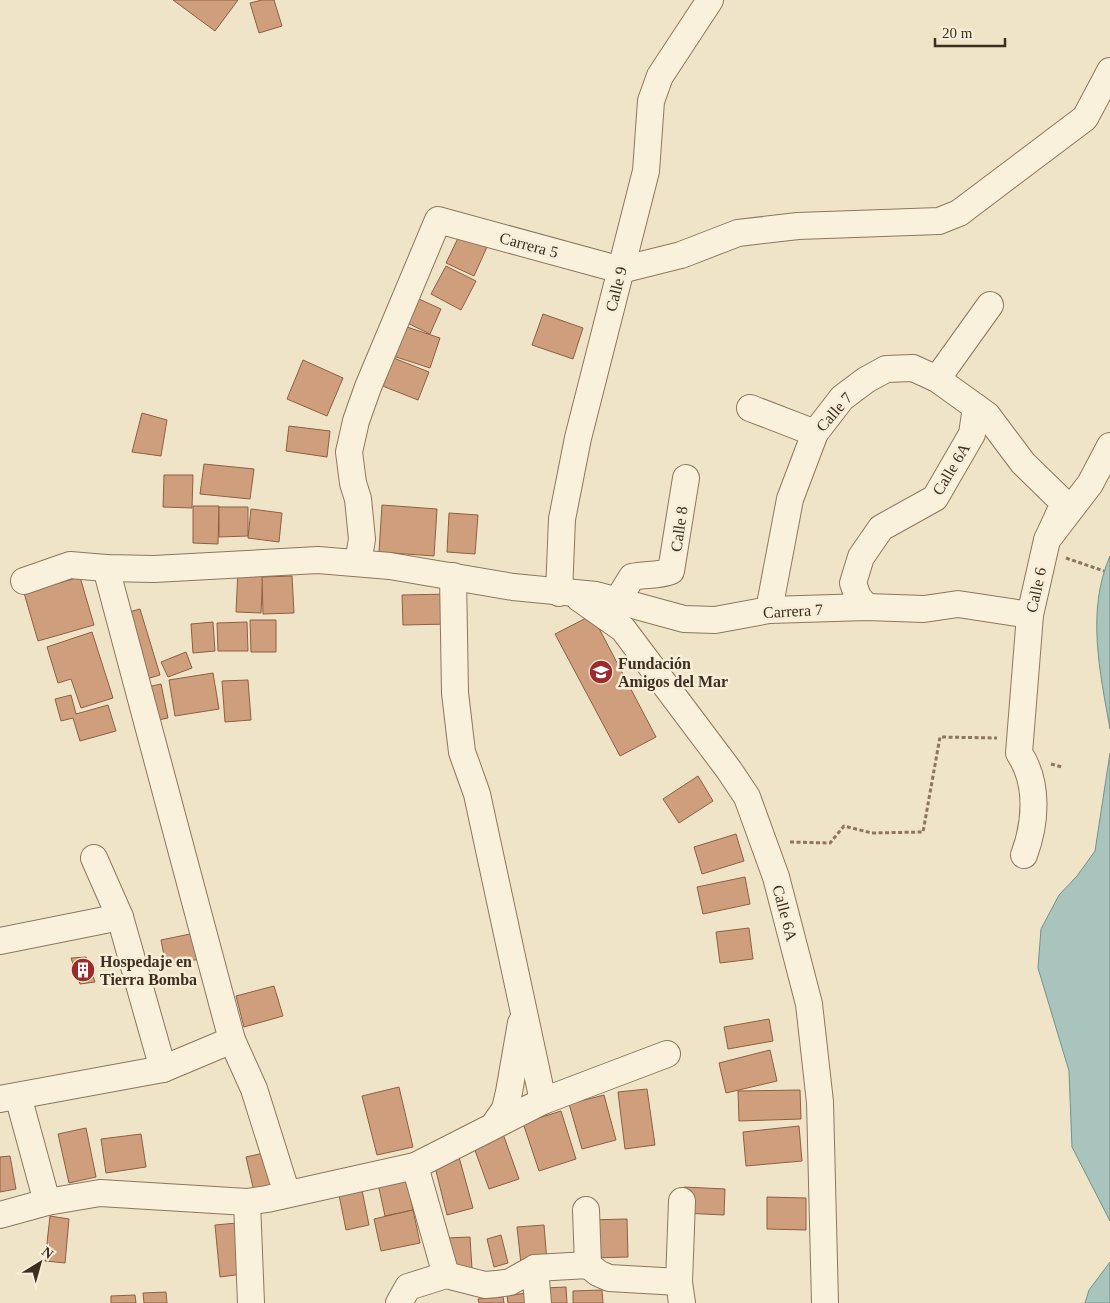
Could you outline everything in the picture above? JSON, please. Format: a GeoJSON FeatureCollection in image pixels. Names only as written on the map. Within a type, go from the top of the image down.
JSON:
{"type":"FeatureCollection","features":[{"type":"Feature","properties":{"kind":"street","name":"Calle 9"},"geometry":{"type":"LineString","coordinates":[[565,593],[562,518],[578,438],[646,171],[652,101],[660,76],[710,0]]}},
{"type":"Feature","properties":{"kind":"street"},"geometry":{"type":"LineString","coordinates":[[621,270],[681,255],[738,234],[798,226],[939,221],[959,213],[1085,118],[1110,71]]}},
{"type":"Feature","properties":{"kind":"street","name":"Carrera 5"},"geometry":{"type":"LineString","coordinates":[[358,563],[362,539],[358,498],[353,483],[349,452],[350,444],[368,387],[438,220],[621,270]]}},
{"type":"Feature","properties":{"kind":"street"},"geometry":{"type":"LineString","coordinates":[[937,379],[990,305]]}},
{"type":"Feature","properties":{"kind":"street","name":"Calle 7"},"geometry":{"type":"LineString","coordinates":[[769,610],[790,499],[815,433],[842,398],[866,380],[886,369],[913,368],[937,379],[992,421],[1023,464],[1064,504],[1046,545]]}},
{"type":"Feature","properties":{"kind":"street","name":"Calle 6A"},"geometry":{"type":"LineString","coordinates":[[867,607],[858,597],[853,583],[861,557],[880,528],[935,498],[972,434],[976,407]]}},
{"type":"Feature","properties":{"kind":"street"},"geometry":{"type":"LineString","coordinates":[[750,408],[815,433]]}},
{"type":"Feature","properties":{"kind":"street","name":"Calle 6"},"geometry":{"type":"LineString","coordinates":[[1019,753],[1030,615],[1046,545],[1090,484],[1110,446]]}},
{"type":"Feature","properties":{"kind":"street","name":"Calle 8"},"geometry":{"type":"LineString","coordinates":[[617,601],[632,577],[644,574],[663,574],[671,571],[686,478]]}},
{"type":"Feature","properties":{"kind":"street","name":"Carrera 7"},"geometry":{"type":"LineString","coordinates":[[24,581],[70,565],[106,568],[211,568],[318,560],[358,563],[453,576],[514,588],[596,595],[684,619],[715,620],[769,610],[867,607],[924,609],[958,604],[1030,615]]}},
{"type":"Feature","properties":{"kind":"street"},"geometry":{"type":"LineString","coordinates":[[106,568],[232,1040],[254,1089],[287,1194]]}},
{"type":"Feature","properties":{"kind":"street"},"geometry":{"type":"LineString","coordinates":[[453,576],[455,693],[462,752],[477,794],[543,1101]]}},
{"type":"Feature","properties":{"kind":"street","name":"Calle 6A"},"geometry":{"type":"LineString","coordinates":[[565,593],[623,629],[747,797],[776,877],[809,1004],[820,1102],[825,1303]]}},
{"type":"Feature","properties":{"kind":"street"},"geometry":{"type":"LineString","coordinates":[[1019,753],[1027,765],[1030,776],[1034,818],[1024,856]]}},
{"type":"Feature","properties":{"kind":"street"},"geometry":{"type":"LineString","coordinates":[[94,858],[120,917],[163,1069]]}},
{"type":"Feature","properties":{"kind":"street"},"geometry":{"type":"LineString","coordinates":[[0,941],[120,917]]}},
{"type":"Feature","properties":{"kind":"street"},"geometry":{"type":"LineString","coordinates":[[494,1125],[505,1109],[524,1007]]}},
{"type":"Feature","properties":{"kind":"street"},"geometry":{"type":"LineString","coordinates":[[47,1202],[9,1098],[163,1069],[232,1040]]}},
{"type":"Feature","properties":{"kind":"street"},"geometry":{"type":"LineString","coordinates":[[0,1215],[47,1202],[100,1193],[246,1202],[415,1166],[543,1101],[667,1054]]}},
{"type":"Feature","properties":{"kind":"street"},"geometry":{"type":"LineString","coordinates":[[415,1166],[446,1275]]}},
{"type":"Feature","properties":{"kind":"street"},"geometry":{"type":"LineString","coordinates":[[399,1303],[408,1287],[446,1275],[485,1285],[510,1282],[535,1268],[588,1265],[598,1273],[609,1278],[681,1292],[682,1201]]}},
{"type":"Feature","properties":{"kind":"street"},"geometry":{"type":"LineString","coordinates":[[246,1202],[251,1303]]}},
{"type":"Feature","properties":{"kind":"street"},"geometry":{"type":"LineString","coordinates":[[586,1210],[588,1265]]}},
{"type":"Feature","properties":{"kind":"street"},"geometry":{"type":"LineString","coordinates":[[535,1268],[538,1303]]}},
{"type":"Feature","properties":{"kind":"path"},"geometry":{"type":"LineString","coordinates":[[1046,545],[1104,571]]}},
{"type":"Feature","properties":{"kind":"path"},"geometry":{"type":"LineString","coordinates":[[790,851],[790,842],[830,843],[844,826],[872,833],[923,832],[940,738],[1000,738],[1019,753],[1062,767]]}},
{"type":"Feature","properties":{"kind":"water"},"geometry":{"type":"Polygon","coordinates":[[[1110,556],[1110,729],[1099,664],[1097,620],[1098,598],[1110,556]]]}},
{"type":"Feature","properties":{"kind":"water"},"geometry":{"type":"Polygon","coordinates":[[[1110,753],[1110,1221],[1072,1147],[1069,1071],[1038,968],[1041,929],[1059,895],[1077,876],[1095,851],[1110,753]]]}},
{"type":"Feature","properties":{"kind":"water"},"geometry":{"type":"Polygon","coordinates":[[[1110,1262],[1110,1303],[1085,1303],[1089,1290],[1110,1262]]]}},
{"type":"Feature","properties":{"kind":"building"},"geometry":{"type":"Polygon","coordinates":[[[173,0],[238,0],[215,31],[173,0]]]}},
{"type":"Feature","properties":{"kind":"building"},"geometry":{"type":"Polygon","coordinates":[[[274,0],[282,26],[259,33],[250,3],[274,0]]]}},
{"type":"Feature","properties":{"kind":"building"},"geometry":{"type":"Polygon","coordinates":[[[460,234],[487,247],[474,276],[446,263],[460,234]]]}},
{"type":"Feature","properties":{"kind":"building"},"geometry":{"type":"Polygon","coordinates":[[[446,266],[476,281],[461,310],[431,294],[446,266]]]}},
{"type":"Feature","properties":{"kind":"building"},"geometry":{"type":"Polygon","coordinates":[[[410,295],[441,309],[430,334],[399,319],[410,295]]]}},
{"type":"Feature","properties":{"kind":"building"},"geometry":{"type":"Polygon","coordinates":[[[543,314],[583,328],[573,359],[532,345],[543,314]]]}},
{"type":"Feature","properties":{"kind":"building"},"geometry":{"type":"Polygon","coordinates":[[[398,324],[440,338],[430,368],[387,354],[398,324]]]}},
{"type":"Feature","properties":{"kind":"building"},"geometry":{"type":"Polygon","coordinates":[[[386,355],[429,372],[418,400],[375,383],[386,355]]]}},
{"type":"Feature","properties":{"kind":"building"},"geometry":{"type":"Polygon","coordinates":[[[303,360],[343,378],[327,416],[287,399],[303,360]]]}},
{"type":"Feature","properties":{"kind":"building"},"geometry":{"type":"Polygon","coordinates":[[[142,413],[167,420],[161,456],[132,452],[142,413]]]}},
{"type":"Feature","properties":{"kind":"building"},"geometry":{"type":"Polygon","coordinates":[[[289,426],[330,431],[327,457],[286,451],[289,426]]]}},
{"type":"Feature","properties":{"kind":"building"},"geometry":{"type":"Polygon","coordinates":[[[204,464],[254,469],[250,499],[200,494],[204,464]]]}},
{"type":"Feature","properties":{"kind":"building"},"geometry":{"type":"Polygon","coordinates":[[[164,475],[193,475],[192,508],[163,507],[164,475]]]}},
{"type":"Feature","properties":{"kind":"building"},"geometry":{"type":"Polygon","coordinates":[[[382,505],[437,509],[434,556],[379,552],[382,505]]]}},
{"type":"Feature","properties":{"kind":"building"},"geometry":{"type":"Polygon","coordinates":[[[193,506],[219,506],[218,544],[193,543],[193,506]]]}},
{"type":"Feature","properties":{"kind":"building"},"geometry":{"type":"Polygon","coordinates":[[[219,507],[248,507],[248,536],[219,537],[219,507]]]}},
{"type":"Feature","properties":{"kind":"building"},"geometry":{"type":"Polygon","coordinates":[[[251,509],[282,513],[279,542],[248,538],[251,509]]]}},
{"type":"Feature","properties":{"kind":"building"},"geometry":{"type":"Polygon","coordinates":[[[449,513],[478,515],[475,554],[447,552],[449,513]]]}},
{"type":"Feature","properties":{"kind":"building"},"geometry":{"type":"Polygon","coordinates":[[[238,570],[263,571],[261,613],[236,612],[238,570]]]}},
{"type":"Feature","properties":{"kind":"building"},"geometry":{"type":"Polygon","coordinates":[[[292,576],[294,613],[263,614],[262,577],[292,576]]]}},
{"type":"Feature","properties":{"kind":"building"},"geometry":{"type":"Polygon","coordinates":[[[80,577],[94,625],[38,641],[24,593],[80,577]]]}},
{"type":"Feature","properties":{"kind":"building"},"geometry":{"type":"Polygon","coordinates":[[[449,594],[450,624],[403,625],[402,595],[449,594]]]}},
{"type":"Feature","properties":{"kind":"building"},"geometry":{"type":"Polygon","coordinates":[[[140,609],[160,675],[133,683],[114,616],[140,609]]]}},
{"type":"Feature","properties":{"kind":"building"},"geometry":{"type":"Polygon","coordinates":[[[592,615],[656,737],[620,756],[555,634],[592,615]]]}},
{"type":"Feature","properties":{"kind":"building"},"geometry":{"type":"Polygon","coordinates":[[[250,620],[276,620],[276,652],[251,652],[250,620]]]}},
{"type":"Feature","properties":{"kind":"building"},"geometry":{"type":"Polygon","coordinates":[[[213,622],[215,651],[193,653],[191,624],[213,622]]]}},
{"type":"Feature","properties":{"kind":"building"},"geometry":{"type":"Polygon","coordinates":[[[247,622],[248,651],[218,651],[217,623],[247,622]]]}},
{"type":"Feature","properties":{"kind":"building"},"geometry":{"type":"Polygon","coordinates":[[[92,632],[113,698],[81,708],[71,679],[58,683],[47,647],[92,632]]]}},
{"type":"Feature","properties":{"kind":"building"},"geometry":{"type":"Polygon","coordinates":[[[186,652],[192,668],[168,677],[161,662],[186,652]]]}},
{"type":"Feature","properties":{"kind":"building"},"geometry":{"type":"Polygon","coordinates":[[[213,673],[219,709],[175,716],[169,680],[213,673]]]}},
{"type":"Feature","properties":{"kind":"building"},"geometry":{"type":"Polygon","coordinates":[[[248,680],[251,720],[225,722],[222,681],[248,680]]]}},
{"type":"Feature","properties":{"kind":"building"},"geometry":{"type":"Polygon","coordinates":[[[161,684],[168,718],[139,724],[133,690],[161,684]]]}},
{"type":"Feature","properties":{"kind":"building"},"geometry":{"type":"Polygon","coordinates":[[[71,695],[76,714],[108,705],[116,731],[80,741],[73,718],[61,721],[55,699],[71,695]]]}},
{"type":"Feature","properties":{"kind":"building"},"geometry":{"type":"Polygon","coordinates":[[[698,776],[713,801],[679,823],[663,799],[698,776]]]}},
{"type":"Feature","properties":{"kind":"building"},"geometry":{"type":"Polygon","coordinates":[[[736,834],[744,861],[702,874],[694,847],[736,834]]]}},
{"type":"Feature","properties":{"kind":"building"},"geometry":{"type":"Polygon","coordinates":[[[745,877],[750,904],[703,914],[697,887],[745,877]]]}},
{"type":"Feature","properties":{"kind":"building"},"geometry":{"type":"Polygon","coordinates":[[[749,928],[753,959],[720,963],[716,932],[749,928]]]}},
{"type":"Feature","properties":{"kind":"building"},"geometry":{"type":"Polygon","coordinates":[[[200,932],[204,958],[166,966],[161,940],[200,932]]]}},
{"type":"Feature","properties":{"kind":"building","name":"Hospedaje en Tierra Bomba"},"geometry":{"type":"Polygon","coordinates":[[[86,957],[95,982],[80,984],[71,958],[86,957]]]}},
{"type":"Feature","properties":{"kind":"building"},"geometry":{"type":"Polygon","coordinates":[[[274,986],[283,1016],[244,1027],[236,996],[274,986]]]}},
{"type":"Feature","properties":{"kind":"building"},"geometry":{"type":"Polygon","coordinates":[[[769,1019],[773,1041],[728,1049],[724,1027],[769,1019]]]}},
{"type":"Feature","properties":{"kind":"building"},"geometry":{"type":"Polygon","coordinates":[[[770,1050],[777,1081],[726,1093],[719,1063],[770,1050]]]}},
{"type":"Feature","properties":{"kind":"building"},"geometry":{"type":"Polygon","coordinates":[[[399,1087],[413,1147],[377,1155],[362,1096],[399,1087]]]}},
{"type":"Feature","properties":{"kind":"building"},"geometry":{"type":"Polygon","coordinates":[[[647,1089],[655,1145],[625,1149],[618,1092],[647,1089]]]}},
{"type":"Feature","properties":{"kind":"building"},"geometry":{"type":"Polygon","coordinates":[[[800,1090],[801,1119],[739,1121],[738,1091],[800,1090]]]}},
{"type":"Feature","properties":{"kind":"building"},"geometry":{"type":"Polygon","coordinates":[[[604,1095],[616,1140],[582,1149],[569,1104],[604,1095]]]}},
{"type":"Feature","properties":{"kind":"building"},"geometry":{"type":"Polygon","coordinates":[[[561,1111],[576,1159],[539,1171],[523,1123],[561,1111]]]}},
{"type":"Feature","properties":{"kind":"building"},"geometry":{"type":"Polygon","coordinates":[[[799,1126],[802,1161],[746,1166],[743,1132],[799,1126]]]}},
{"type":"Feature","properties":{"kind":"building"},"geometry":{"type":"Polygon","coordinates":[[[86,1128],[96,1177],[69,1183],[58,1134],[86,1128]]]}},
{"type":"Feature","properties":{"kind":"building"},"geometry":{"type":"Polygon","coordinates":[[[502,1131],[519,1179],[489,1189],[472,1142],[502,1131]]]}},
{"type":"Feature","properties":{"kind":"building"},"geometry":{"type":"Polygon","coordinates":[[[141,1134],[146,1167],[106,1173],[101,1139],[141,1134]]]}},
{"type":"Feature","properties":{"kind":"building"},"geometry":{"type":"Polygon","coordinates":[[[264,1153],[273,1192],[255,1196],[246,1157],[264,1153]]]}},
{"type":"Feature","properties":{"kind":"building"},"geometry":{"type":"Polygon","coordinates":[[[10,1156],[16,1189],[0,1192],[0,1157],[10,1156]]]}},
{"type":"Feature","properties":{"kind":"building"},"geometry":{"type":"Polygon","coordinates":[[[459,1157],[473,1208],[447,1215],[434,1163],[459,1157]]]}},
{"type":"Feature","properties":{"kind":"building"},"geometry":{"type":"Polygon","coordinates":[[[405,1173],[413,1210],[385,1216],[377,1179],[405,1173]]]}},
{"type":"Feature","properties":{"kind":"building"},"geometry":{"type":"Polygon","coordinates":[[[361,1185],[369,1225],[346,1230],[338,1190],[361,1185]]]}},
{"type":"Feature","properties":{"kind":"building"},"geometry":{"type":"Polygon","coordinates":[[[684,1187],[725,1189],[724,1215],[683,1213],[684,1187]]]}},
{"type":"Feature","properties":{"kind":"building"},"geometry":{"type":"Polygon","coordinates":[[[767,1197],[806,1198],[806,1230],[767,1229],[767,1197]]]}},
{"type":"Feature","properties":{"kind":"building"},"geometry":{"type":"Polygon","coordinates":[[[413,1210],[420,1243],[381,1251],[374,1219],[413,1210]]]}},
{"type":"Feature","properties":{"kind":"building"},"geometry":{"type":"Polygon","coordinates":[[[50,1216],[69,1219],[65,1263],[45,1261],[50,1216]]]}},
{"type":"Feature","properties":{"kind":"building"},"geometry":{"type":"Polygon","coordinates":[[[627,1219],[628,1257],[589,1258],[587,1220],[627,1219]]]}},
{"type":"Feature","properties":{"kind":"building"},"geometry":{"type":"Polygon","coordinates":[[[237,1223],[243,1274],[220,1277],[215,1225],[237,1223]]]}},
{"type":"Feature","properties":{"kind":"building"},"geometry":{"type":"Polygon","coordinates":[[[544,1225],[547,1262],[521,1264],[517,1227],[544,1225]]]}},
{"type":"Feature","properties":{"kind":"building"},"geometry":{"type":"Polygon","coordinates":[[[501,1235],[508,1263],[494,1267],[487,1239],[501,1235]]]}},
{"type":"Feature","properties":{"kind":"building"},"geometry":{"type":"Polygon","coordinates":[[[470,1237],[472,1269],[449,1270],[447,1238],[470,1237]]]}},
{"type":"Feature","properties":{"kind":"building"},"geometry":{"type":"Polygon","coordinates":[[[566,1287],[567,1303],[545,1303],[544,1288],[566,1287]]]}},
{"type":"Feature","properties":{"kind":"building"},"geometry":{"type":"Polygon","coordinates":[[[602,1290],[603,1303],[573,1303],[573,1291],[602,1290]]]}},
{"type":"Feature","properties":{"kind":"building"},"geometry":{"type":"Polygon","coordinates":[[[166,1292],[167,1303],[144,1303],[143,1293],[166,1292]]]}},
{"type":"Feature","properties":{"kind":"building"},"geometry":{"type":"Polygon","coordinates":[[[532,1292],[533,1303],[508,1303],[507,1296],[532,1292]]]}},
{"type":"Feature","properties":{"kind":"building"},"geometry":{"type":"Polygon","coordinates":[[[135,1295],[136,1303],[111,1303],[111,1296],[135,1295]]]}},
{"type":"Feature","properties":{"kind":"building"},"geometry":{"type":"Polygon","coordinates":[[[503,1297],[504,1303],[479,1303],[478,1299],[503,1297]]]}},
{"type":"Feature","properties":{"kind":"place","name":"Fundación Amigos del Mar"},"geometry":{"type":"Point","coordinates":[601,672]}},
{"type":"Feature","properties":{"kind":"place","name":"Hospedaje en Tierra Bomba"},"geometry":{"type":"Point","coordinates":[83,970]}}]}
